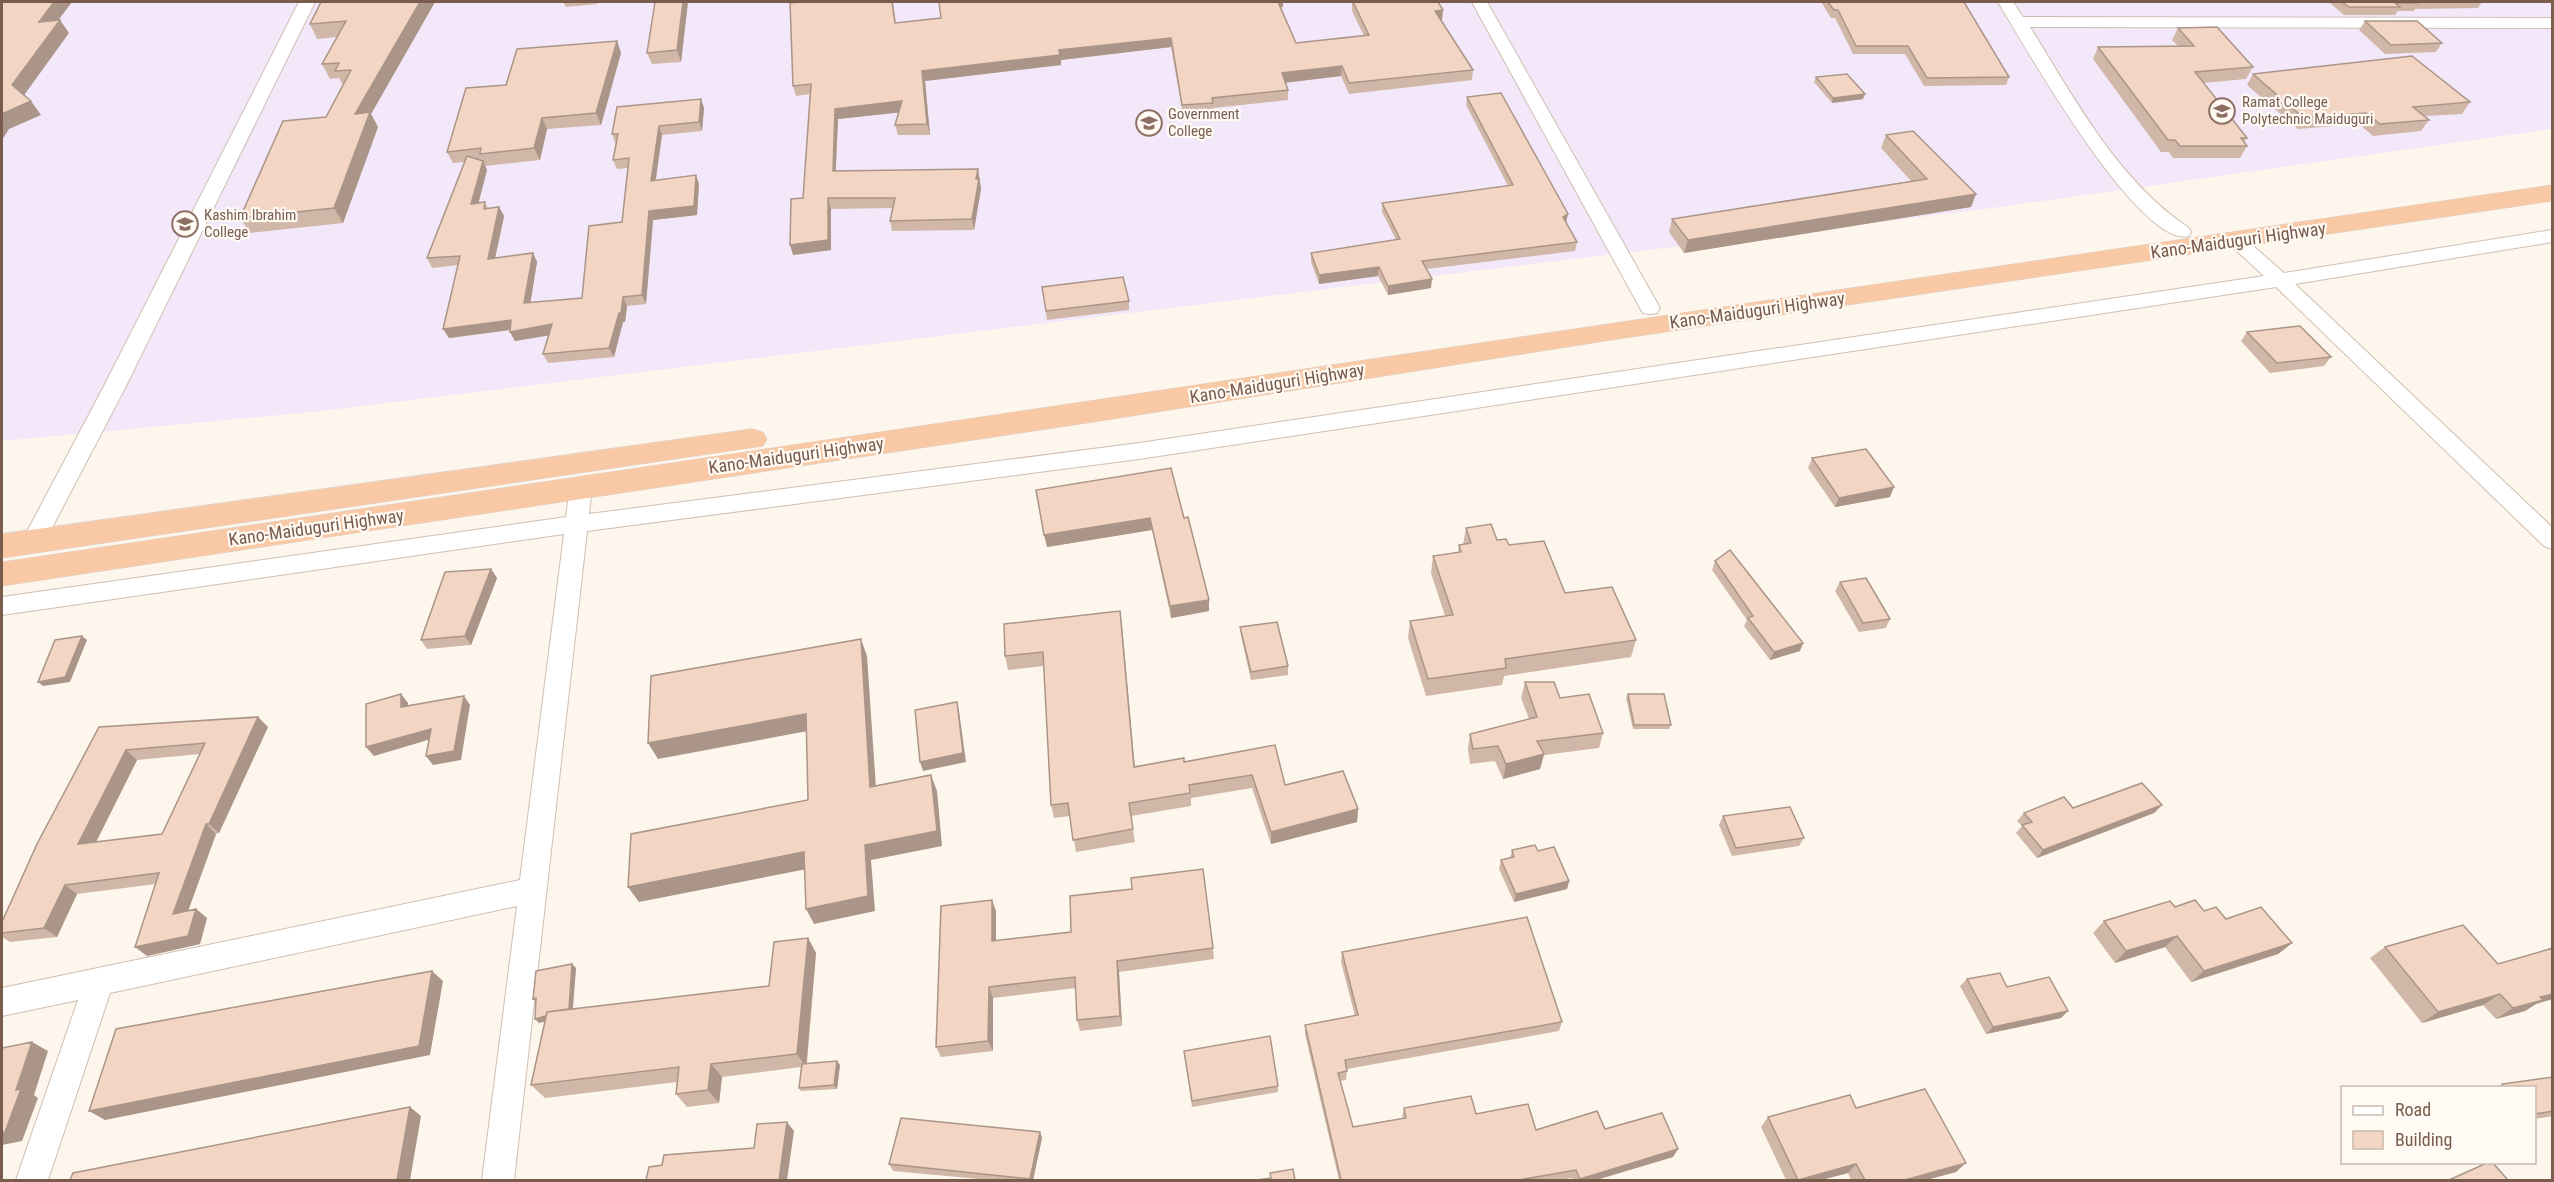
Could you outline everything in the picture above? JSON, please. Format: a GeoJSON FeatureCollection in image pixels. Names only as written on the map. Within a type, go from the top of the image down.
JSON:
{"type":"FeatureCollection","features":[{"type":"Feature","properties":{"kind":"highway","name":"Kano-Maiduguri Highway"},"geometry":{"type":"LineString","coordinates":[[2,546],[1068,395],[1650,308],[2182,232],[2553,174]]}},
{"type":"Feature","properties":{"kind":"highway","name":"Kano-Maiduguri Highway"},"geometry":{"type":"LineString","coordinates":[[2,574],[1100,411],[1611,331],[2553,193]]}},
{"type":"Feature","properties":{"kind":"street"},"geometry":{"type":"LineString","coordinates":[[34,541],[114,388],[307,2]]}},
{"type":"Feature","properties":{"kind":"street"},"geometry":{"type":"LineString","coordinates":[[1479,2],[1650,308]]}},
{"type":"Feature","properties":{"kind":"street"},"geometry":{"type":"LineString","coordinates":[[2006,2],[2117,171],[2146,205],[2182,232]]}},
{"type":"Feature","properties":{"kind":"street"},"geometry":{"type":"LineString","coordinates":[[2019,22],[2553,23]]}},
{"type":"Feature","properties":{"kind":"street"},"geometry":{"type":"LineString","coordinates":[[2,606],[576,524],[1139,451],[2280,280],[2553,236]]}},
{"type":"Feature","properties":{"kind":"street"},"geometry":{"type":"LineString","coordinates":[[2236,241],[2280,280],[2553,540]]}},
{"type":"Feature","properties":{"kind":"street"},"geometry":{"type":"LineString","coordinates":[[498,1180],[581,487]]}},
{"type":"Feature","properties":{"kind":"street"},"geometry":{"type":"LineString","coordinates":[[2,1002],[532,890]]}},
{"type":"Feature","properties":{"kind":"street"},"geometry":{"type":"LineString","coordinates":[[32,1180],[99,982]]}},
{"type":"Feature","properties":{"kind":"shaded area","name":"Government College"},"geometry":{"type":"Polygon","coordinates":[[[2,2],[2552,2],[2552,129],[1978,210],[313,412],[2,441],[2,2]]]}},
{"type":"Feature","properties":{"kind":"building"},"geometry":{"type":"Polygon","coordinates":[[[2,2],[54,2],[39,22],[60,20],[12,85],[31,101],[2,114],[2,2]]]}},
{"type":"Feature","properties":{"kind":"building"},"geometry":{"type":"Polygon","coordinates":[[[321,2],[420,2],[355,114],[370,112],[334,208],[240,218],[283,121],[326,117],[351,70],[335,71],[339,63],[322,64],[346,21],[310,24],[321,2]]]}},
{"type":"Feature","properties":{"kind":"building"},"geometry":{"type":"Polygon","coordinates":[[[655,2],[683,2],[677,50],[647,53],[655,2]]]}},
{"type":"Feature","properties":{"kind":"building"},"geometry":{"type":"Polygon","coordinates":[[[892,2],[895,23],[941,18],[939,2],[1278,2],[1296,43],[1369,35],[1353,2],[1438,2],[1443,10],[1435,11],[1473,70],[1349,83],[1342,66],[1282,73],[1288,90],[1212,98],[1213,103],[1182,105],[1171,38],[1059,50],[1060,55],[922,71],[927,124],[895,125],[902,101],[835,109],[833,171],[978,169],[976,179],[979,179],[972,219],[890,221],[895,198],[828,198],[828,240],[790,245],[791,199],[803,198],[811,84],[793,86],[790,3],[892,2]]]}},
{"type":"Feature","properties":{"kind":"building"},"geometry":{"type":"Polygon","coordinates":[[[1828,2],[1964,2],[2009,77],[1927,78],[1908,46],[1856,46],[1838,10],[1834,10],[1828,2]]]}},
{"type":"Feature","properties":{"kind":"building"},"geometry":{"type":"Polygon","coordinates":[[[2342,2],[2419,3],[2395,3],[2400,7],[2349,7],[2342,2]]]}},
{"type":"Feature","properties":{"kind":"building"},"geometry":{"type":"Polygon","coordinates":[[[2365,21],[2417,21],[2442,43],[2391,45],[2365,21]]]}},
{"type":"Feature","properties":{"kind":"building"},"geometry":{"type":"Polygon","coordinates":[[[2217,27],[2253,67],[2195,72],[2247,138],[2241,138],[2247,146],[2180,146],[2175,140],[2168,140],[2098,47],[2194,46],[2178,28],[2217,27]]]}},
{"type":"Feature","properties":{"kind":"building"},"geometry":{"type":"Polygon","coordinates":[[[617,41],[596,113],[542,118],[534,148],[480,154],[481,148],[447,152],[466,88],[506,85],[517,49],[617,41]]]}},
{"type":"Feature","properties":{"kind":"building"},"geometry":{"type":"Polygon","coordinates":[[[2412,56],[2470,102],[2413,107],[2429,120],[2380,124],[2366,113],[2304,118],[2253,74],[2412,56]]]}},
{"type":"Feature","properties":{"kind":"building"},"geometry":{"type":"Polygon","coordinates":[[[1847,74],[1865,94],[1833,98],[1816,77],[1847,74]]]}},
{"type":"Feature","properties":{"kind":"building"},"geometry":{"type":"Polygon","coordinates":[[[1501,93],[1568,214],[1563,217],[1577,242],[1422,261],[1432,279],[1388,286],[1379,267],[1319,275],[1311,253],[1400,239],[1382,203],[1513,185],[1467,97],[1501,93]]]}},
{"type":"Feature","properties":{"kind":"building"},"geometry":{"type":"Polygon","coordinates":[[[701,99],[699,122],[659,126],[651,181],[696,175],[694,206],[649,211],[642,295],[623,297],[621,313],[619,313],[609,348],[543,354],[552,324],[510,332],[511,320],[443,329],[460,256],[427,258],[467,156],[483,161],[471,204],[485,202],[484,209],[499,207],[488,259],[533,253],[524,303],[582,298],[589,226],[622,222],[629,158],[613,160],[618,134],[612,134],[617,107],[701,99]]]}},
{"type":"Feature","properties":{"kind":"building"},"geometry":{"type":"Polygon","coordinates":[[[1913,131],[1976,194],[1688,240],[1672,219],[1927,179],[1886,135],[1913,131]]]}},
{"type":"Feature","properties":{"kind":"building"},"geometry":{"type":"Polygon","coordinates":[[[1123,277],[1129,301],[1046,311],[1042,287],[1123,277]]]}},
{"type":"Feature","properties":{"kind":"building"},"geometry":{"type":"Polygon","coordinates":[[[2300,326],[2331,357],[2277,363],[2247,332],[2300,326]]]}},
{"type":"Feature","properties":{"kind":"building"},"geometry":{"type":"Polygon","coordinates":[[[1866,449],[1894,487],[1839,498],[1812,458],[1866,449]]]}},
{"type":"Feature","properties":{"kind":"building"},"geometry":{"type":"Polygon","coordinates":[[[1171,468],[1184,518],[1188,517],[1209,600],[1170,606],[1150,518],[1044,535],[1036,490],[1171,468]]]}},
{"type":"Feature","properties":{"kind":"building"},"geometry":{"type":"Polygon","coordinates":[[[1491,524],[1497,540],[1506,539],[1509,545],[1544,541],[1565,593],[1612,587],[1636,640],[1505,659],[1506,668],[1428,679],[1410,621],[1453,615],[1433,556],[1461,552],[1459,545],[1471,543],[1466,528],[1491,524]]]}},
{"type":"Feature","properties":{"kind":"building"},"geometry":{"type":"Polygon","coordinates":[[[1730,550],[1803,643],[1774,652],[1748,618],[1753,616],[1715,561],[1730,550]]]}},
{"type":"Feature","properties":{"kind":"building"},"geometry":{"type":"Polygon","coordinates":[[[491,569],[465,636],[421,640],[445,572],[491,569]]]}},
{"type":"Feature","properties":{"kind":"building"},"geometry":{"type":"Polygon","coordinates":[[[1866,578],[1890,619],[1863,623],[1840,582],[1866,578]]]}},
{"type":"Feature","properties":{"kind":"building"},"geometry":{"type":"Polygon","coordinates":[[[1120,611],[1134,767],[1184,758],[1184,762],[1275,745],[1285,785],[1343,771],[1358,809],[1271,832],[1252,775],[1189,785],[1190,793],[1129,803],[1133,829],[1073,840],[1068,803],[1051,805],[1043,652],[1005,656],[1004,624],[1120,611]]]}},
{"type":"Feature","properties":{"kind":"building"},"geometry":{"type":"Polygon","coordinates":[[[1277,622],[1288,666],[1251,672],[1240,627],[1277,622]]]}},
{"type":"Feature","properties":{"kind":"building"},"geometry":{"type":"Polygon","coordinates":[[[82,636],[65,677],[38,682],[55,640],[82,636]]]}},
{"type":"Feature","properties":{"kind":"building"},"geometry":{"type":"Polygon","coordinates":[[[861,639],[870,787],[931,775],[937,831],[865,845],[868,896],[806,909],[804,852],[628,887],[631,834],[808,800],[806,714],[648,743],[651,676],[861,639]]]}},
{"type":"Feature","properties":{"kind":"building"},"geometry":{"type":"Polygon","coordinates":[[[1525,682],[1554,682],[1560,698],[1589,694],[1603,733],[1537,741],[1544,754],[1506,764],[1498,746],[1473,749],[1470,734],[1537,717],[1525,682]]]}},
{"type":"Feature","properties":{"kind":"building"},"geometry":{"type":"Polygon","coordinates":[[[401,694],[401,707],[464,696],[454,751],[426,756],[431,729],[366,747],[366,704],[401,694]]]}},
{"type":"Feature","properties":{"kind":"building"},"geometry":{"type":"Polygon","coordinates":[[[1628,694],[1664,694],[1671,725],[1634,725],[1628,694]]]}},
{"type":"Feature","properties":{"kind":"building"},"geometry":{"type":"Polygon","coordinates":[[[957,702],[963,753],[920,762],[915,710],[957,702]]]}},
{"type":"Feature","properties":{"kind":"building"},"geometry":{"type":"Polygon","coordinates":[[[258,717],[209,824],[206,824],[173,914],[196,909],[188,936],[135,947],[159,873],[65,885],[44,928],[2,933],[2,922],[37,844],[99,727],[258,717]],[[205,743],[126,750],[78,844],[162,834],[205,743]]]}},
{"type":"Feature","properties":{"kind":"building"},"geometry":{"type":"Polygon","coordinates":[[[2142,783],[2162,805],[2043,850],[2022,825],[2032,822],[2024,813],[2064,797],[2073,808],[2142,783]]]}},
{"type":"Feature","properties":{"kind":"building"},"geometry":{"type":"Polygon","coordinates":[[[1790,807],[1804,838],[1736,848],[1723,816],[1790,807]]]}},
{"type":"Feature","properties":{"kind":"building"},"geometry":{"type":"Polygon","coordinates":[[[1535,845],[1538,851],[1554,847],[1569,881],[1516,894],[1501,860],[1514,857],[1512,850],[1535,845]]]}},
{"type":"Feature","properties":{"kind":"building"},"geometry":{"type":"Polygon","coordinates":[[[1203,869],[1213,948],[1117,961],[1120,1016],[1077,1020],[1075,977],[989,987],[988,1041],[936,1047],[941,906],[992,900],[992,941],[1071,932],[1070,896],[1132,889],[1131,878],[1203,869]]]}},
{"type":"Feature","properties":{"kind":"building"},"geometry":{"type":"Polygon","coordinates":[[[2195,900],[2204,911],[2216,907],[2226,919],[2261,907],[2292,943],[2204,971],[2177,936],[2126,951],[2104,921],[2170,901],[2175,907],[2195,900]]]}},
{"type":"Feature","properties":{"kind":"building"},"geometry":{"type":"Polygon","coordinates":[[[1527,917],[1562,1022],[1345,1060],[1347,1071],[1338,1073],[1353,1127],[1406,1118],[1404,1108],[1471,1096],[1476,1114],[1528,1104],[1536,1130],[1597,1111],[1605,1129],[1662,1113],[1678,1149],[1580,1179],[1576,1170],[1519,1180],[1341,1180],[1305,1025],[1358,1015],[1342,952],[1527,917]]]}},
{"type":"Feature","properties":{"kind":"building"},"geometry":{"type":"Polygon","coordinates":[[[2463,925],[2498,964],[2553,948],[2553,994],[2540,997],[2543,1000],[2513,1008],[2500,994],[2438,1012],[2385,947],[2463,925]]]}},
{"type":"Feature","properties":{"kind":"building"},"geometry":{"type":"Polygon","coordinates":[[[808,938],[797,1054],[711,1064],[708,1090],[676,1094],[679,1067],[531,1085],[547,1012],[769,986],[774,942],[808,938]]]}},
{"type":"Feature","properties":{"kind":"building"},"geometry":{"type":"Polygon","coordinates":[[[572,964],[569,1009],[547,1012],[546,1016],[535,1019],[536,998],[533,999],[536,971],[572,964]]]}},
{"type":"Feature","properties":{"kind":"building"},"geometry":{"type":"Polygon","coordinates":[[[432,971],[419,1046],[89,1111],[116,1029],[432,971]]]}},
{"type":"Feature","properties":{"kind":"building"},"geometry":{"type":"Polygon","coordinates":[[[2000,973],[2007,987],[2049,977],[2068,1011],[1993,1027],[1967,979],[2000,973]]]}},
{"type":"Feature","properties":{"kind":"building"},"geometry":{"type":"Polygon","coordinates":[[[1270,1036],[1278,1086],[1192,1101],[1184,1051],[1270,1036]]]}},
{"type":"Feature","properties":{"kind":"building"},"geometry":{"type":"Polygon","coordinates":[[[32,1042],[16,1090],[21,1089],[5,1132],[2,1133],[2,1048],[32,1042]]]}},
{"type":"Feature","properties":{"kind":"building"},"geometry":{"type":"Polygon","coordinates":[[[837,1061],[834,1085],[799,1088],[802,1064],[837,1061]]]}},
{"type":"Feature","properties":{"kind":"building"},"geometry":{"type":"Polygon","coordinates":[[[2553,1077],[2553,1111],[2536,1114],[2536,1086],[2503,1086],[2502,1084],[2553,1077]]]}},
{"type":"Feature","properties":{"kind":"building"},"geometry":{"type":"Polygon","coordinates":[[[1925,1089],[1966,1163],[1905,1180],[1865,1180],[1856,1164],[1798,1180],[1768,1117],[1850,1095],[1856,1108],[1925,1089]]]}},
{"type":"Feature","properties":{"kind":"building"},"geometry":{"type":"Polygon","coordinates":[[[410,1107],[397,1180],[70,1180],[73,1173],[410,1107]]]}},
{"type":"Feature","properties":{"kind":"building"},"geometry":{"type":"Polygon","coordinates":[[[901,1118],[1040,1132],[1030,1179],[889,1164],[901,1118]]]}},
{"type":"Feature","properties":{"kind":"building"},"geometry":{"type":"Polygon","coordinates":[[[787,1122],[779,1180],[646,1180],[649,1167],[662,1165],[664,1155],[754,1148],[757,1124],[787,1122]]]}},
{"type":"Feature","properties":{"kind":"building"},"geometry":{"type":"Polygon","coordinates":[[[2485,1164],[2494,1164],[2508,1180],[2449,1180],[2485,1164]]]}},
{"type":"Feature","properties":{"kind":"building"},"geometry":{"type":"Polygon","coordinates":[[[1293,1169],[1295,1180],[1257,1180],[1271,1178],[1270,1173],[1293,1169]]]}},
{"type":"Feature","properties":{"kind":"place","name":"Ramat College Polytechnic Maiduguri"},"geometry":{"type":"Point","coordinates":[2222,111]}},
{"type":"Feature","properties":{"kind":"place","name":"Government College"},"geometry":{"type":"Point","coordinates":[1149,123]}},
{"type":"Feature","properties":{"kind":"place","name":"Kashim Ibrahim College"},"geometry":{"type":"Point","coordinates":[185,224]}}]}
